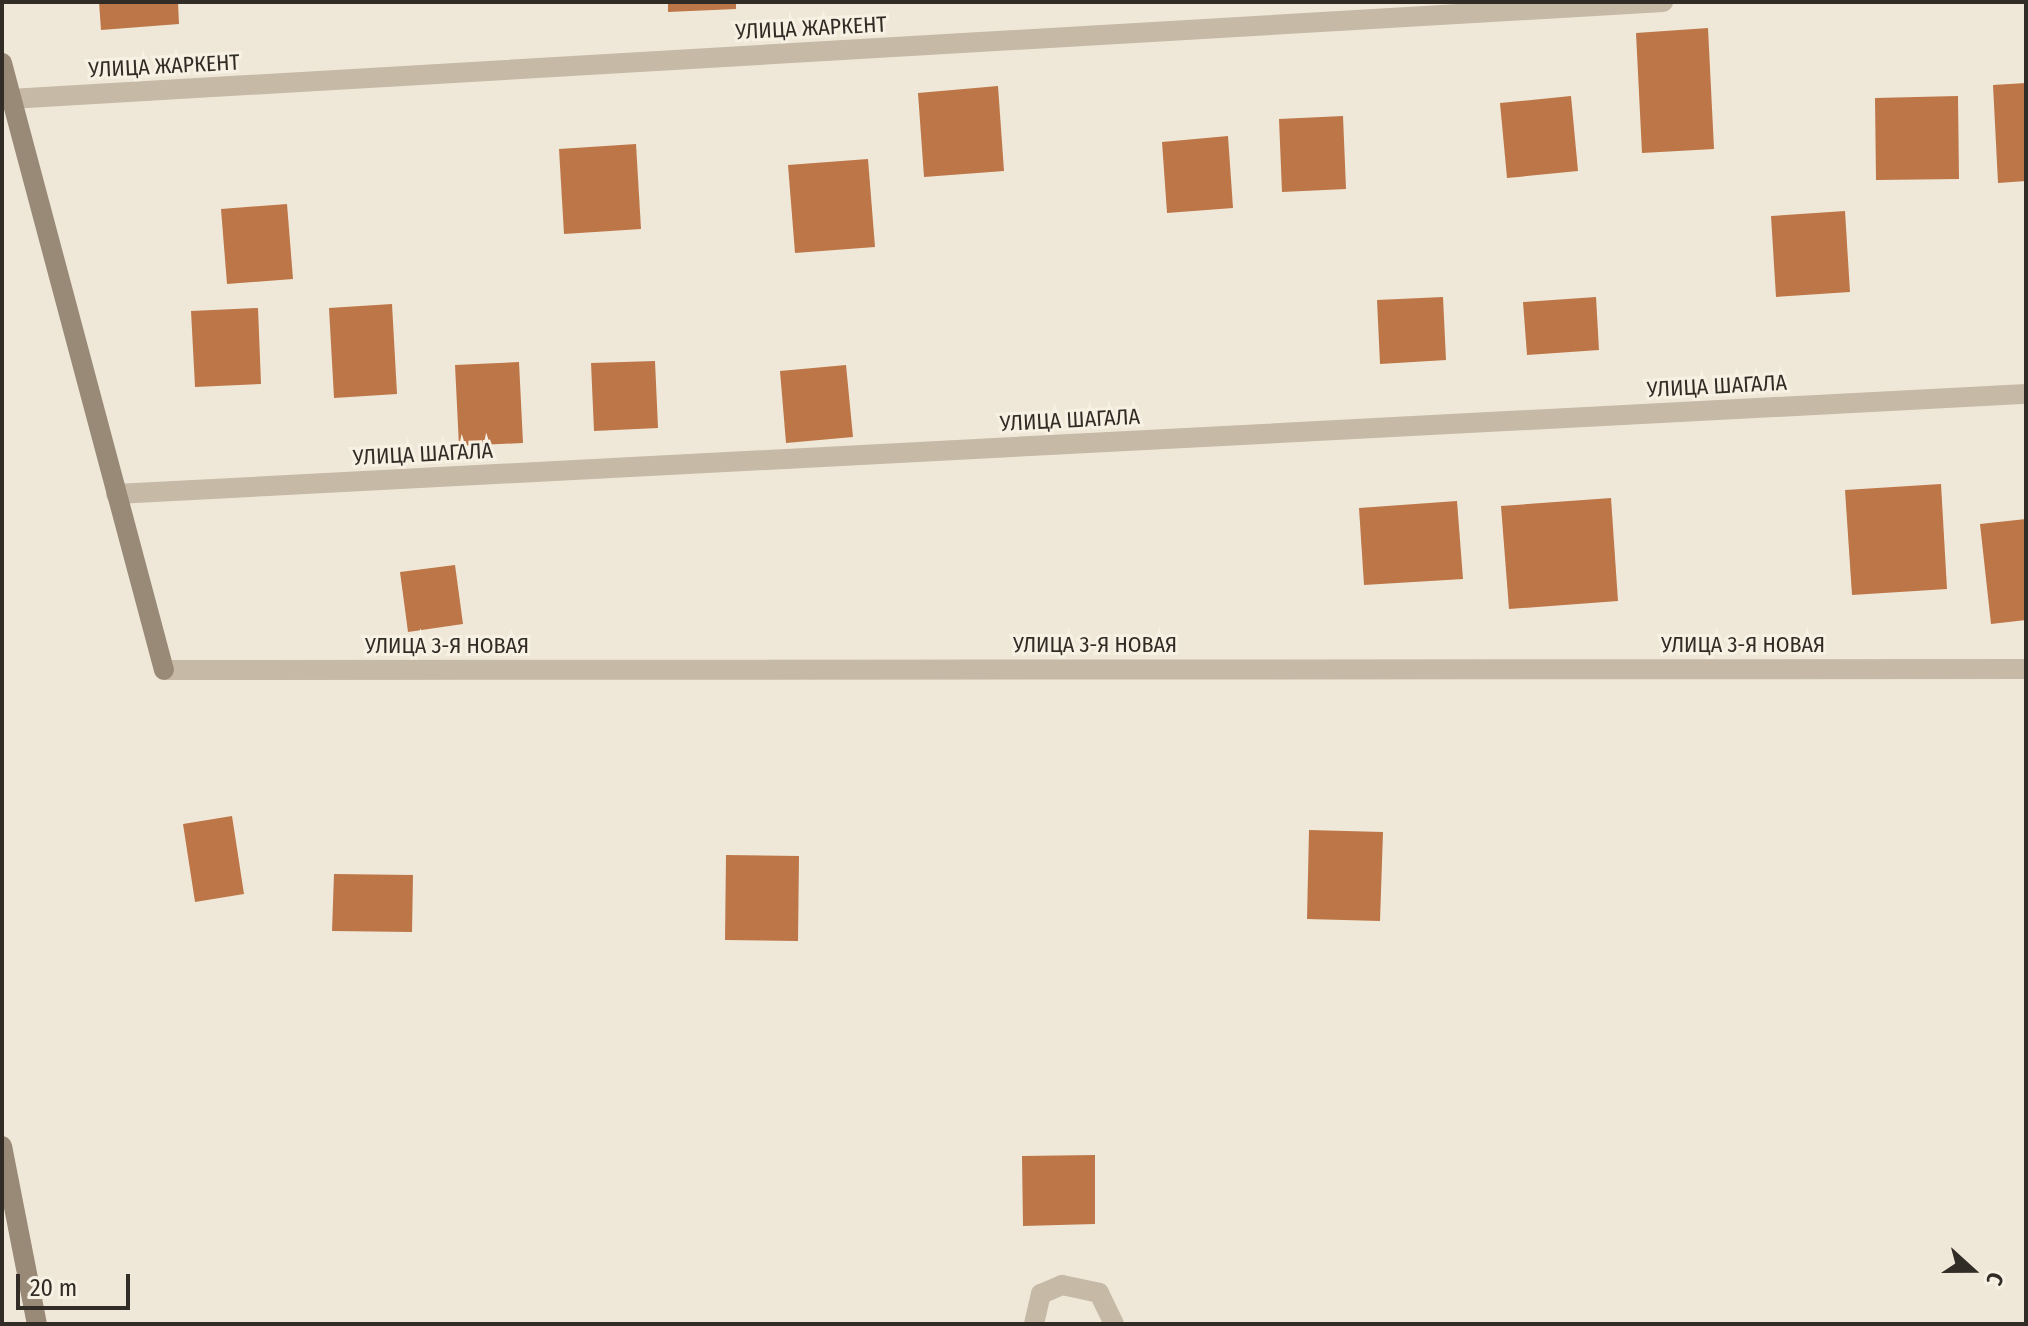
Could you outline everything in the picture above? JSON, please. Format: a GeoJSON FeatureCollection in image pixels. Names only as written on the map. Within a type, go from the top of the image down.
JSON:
{"type":"FeatureCollection","features":[{"type":"Feature","properties":{"kind":"street","name":"УЛИЦА ЖАРКЕНТ"},"geometry":{"type":"LineString","coordinates":[[10,99],[1663,2]]}},
{"type":"Feature","properties":{"kind":"street"},"geometry":{"type":"LineString","coordinates":[[2,63],[116,494]]}},
{"type":"Feature","properties":{"kind":"street","name":"УЛИЦА ШАГАЛА"},"geometry":{"type":"LineString","coordinates":[[116,494],[2026,394]]}},
{"type":"Feature","properties":{"kind":"street","name":"УЛИЦА 3-Я НОВАЯ"},"geometry":{"type":"LineString","coordinates":[[116,494],[164,670],[2026,669]]}},
{"type":"Feature","properties":{"kind":"street"},"geometry":{"type":"LineString","coordinates":[[2,1146],[37,1324]]}},
{"type":"Feature","properties":{"kind":"street"},"geometry":{"type":"LineString","coordinates":[[1034,1324],[1041,1294],[1062,1285],[1099,1293],[1114,1324]]}},
{"type":"Feature","properties":{"kind":"building"},"geometry":{"type":"Polygon","coordinates":[[[99,2],[178,2],[179,24],[101,30],[99,2]]]}},
{"type":"Feature","properties":{"kind":"building"},"geometry":{"type":"Polygon","coordinates":[[[668,2],[736,2],[736,9],[668,12],[668,2]]]}},
{"type":"Feature","properties":{"kind":"building"},"geometry":{"type":"Polygon","coordinates":[[[1708,28],[1714,149],[1642,153],[1636,33],[1708,28]]]}},
{"type":"Feature","properties":{"kind":"building"},"geometry":{"type":"Polygon","coordinates":[[[2026,83],[2026,181],[1998,183],[1993,85],[2026,83]]]}},
{"type":"Feature","properties":{"kind":"building"},"geometry":{"type":"Polygon","coordinates":[[[998,86],[1004,171],[924,177],[918,93],[998,86]]]}},
{"type":"Feature","properties":{"kind":"building"},"geometry":{"type":"Polygon","coordinates":[[[1571,96],[1578,171],[1507,178],[1500,103],[1571,96]]]}},
{"type":"Feature","properties":{"kind":"building"},"geometry":{"type":"Polygon","coordinates":[[[1958,96],[1959,179],[1876,180],[1875,98],[1958,96]]]}},
{"type":"Feature","properties":{"kind":"building"},"geometry":{"type":"Polygon","coordinates":[[[1343,116],[1346,189],[1282,192],[1279,119],[1343,116]]]}},
{"type":"Feature","properties":{"kind":"building"},"geometry":{"type":"Polygon","coordinates":[[[1228,136],[1233,208],[1167,213],[1162,142],[1228,136]]]}},
{"type":"Feature","properties":{"kind":"building"},"geometry":{"type":"Polygon","coordinates":[[[636,144],[641,229],[564,234],[559,149],[636,144]]]}},
{"type":"Feature","properties":{"kind":"building"},"geometry":{"type":"Polygon","coordinates":[[[868,159],[875,247],[795,253],[788,165],[868,159]]]}},
{"type":"Feature","properties":{"kind":"building"},"geometry":{"type":"Polygon","coordinates":[[[287,204],[293,279],[227,284],[221,209],[287,204]]]}},
{"type":"Feature","properties":{"kind":"building"},"geometry":{"type":"Polygon","coordinates":[[[1845,211],[1850,292],[1776,297],[1771,216],[1845,211]]]}},
{"type":"Feature","properties":{"kind":"building"},"geometry":{"type":"Polygon","coordinates":[[[1443,297],[1446,360],[1380,364],[1377,300],[1443,297]]]}},
{"type":"Feature","properties":{"kind":"building"},"geometry":{"type":"Polygon","coordinates":[[[1596,297],[1599,350],[1527,355],[1523,302],[1596,297]]]}},
{"type":"Feature","properties":{"kind":"building"},"geometry":{"type":"Polygon","coordinates":[[[392,304],[397,394],[334,398],[329,308],[392,304]]]}},
{"type":"Feature","properties":{"kind":"building"},"geometry":{"type":"Polygon","coordinates":[[[258,308],[261,384],[195,387],[191,311],[258,308]]]}},
{"type":"Feature","properties":{"kind":"building"},"geometry":{"type":"Polygon","coordinates":[[[655,361],[658,428],[594,431],[591,363],[655,361]]]}},
{"type":"Feature","properties":{"kind":"building"},"geometry":{"type":"Polygon","coordinates":[[[519,362],[523,443],[459,446],[455,365],[519,362]]]}},
{"type":"Feature","properties":{"kind":"building"},"geometry":{"type":"Polygon","coordinates":[[[846,365],[853,437],[786,443],[780,371],[846,365]]]}},
{"type":"Feature","properties":{"kind":"building"},"geometry":{"type":"Polygon","coordinates":[[[1941,484],[1947,589],[1852,595],[1845,490],[1941,484]]]}},
{"type":"Feature","properties":{"kind":"building"},"geometry":{"type":"Polygon","coordinates":[[[1611,498],[1618,601],[1509,609],[1501,506],[1611,498]]]}},
{"type":"Feature","properties":{"kind":"building"},"geometry":{"type":"Polygon","coordinates":[[[1457,501],[1463,579],[1364,585],[1359,508],[1457,501]]]}},
{"type":"Feature","properties":{"kind":"building"},"geometry":{"type":"Polygon","coordinates":[[[2026,519],[2026,620],[1991,624],[1980,524],[2026,519]]]}},
{"type":"Feature","properties":{"kind":"building"},"geometry":{"type":"Polygon","coordinates":[[[455,565],[463,624],[408,632],[400,572],[455,565]]]}},
{"type":"Feature","properties":{"kind":"building"},"geometry":{"type":"Polygon","coordinates":[[[232,816],[244,894],[195,902],[183,824],[232,816]]]}},
{"type":"Feature","properties":{"kind":"building"},"geometry":{"type":"Polygon","coordinates":[[[1309,830],[1383,832],[1380,921],[1307,919],[1309,830]]]}},
{"type":"Feature","properties":{"kind":"building"},"geometry":{"type":"Polygon","coordinates":[[[726,855],[799,856],[798,941],[725,940],[726,855]]]}},
{"type":"Feature","properties":{"kind":"building"},"geometry":{"type":"Polygon","coordinates":[[[334,874],[413,875],[412,932],[332,931],[334,874]]]}},
{"type":"Feature","properties":{"kind":"building"},"geometry":{"type":"Polygon","coordinates":[[[1095,1155],[1095,1224],[1023,1226],[1022,1156],[1095,1155]]]}}]}
